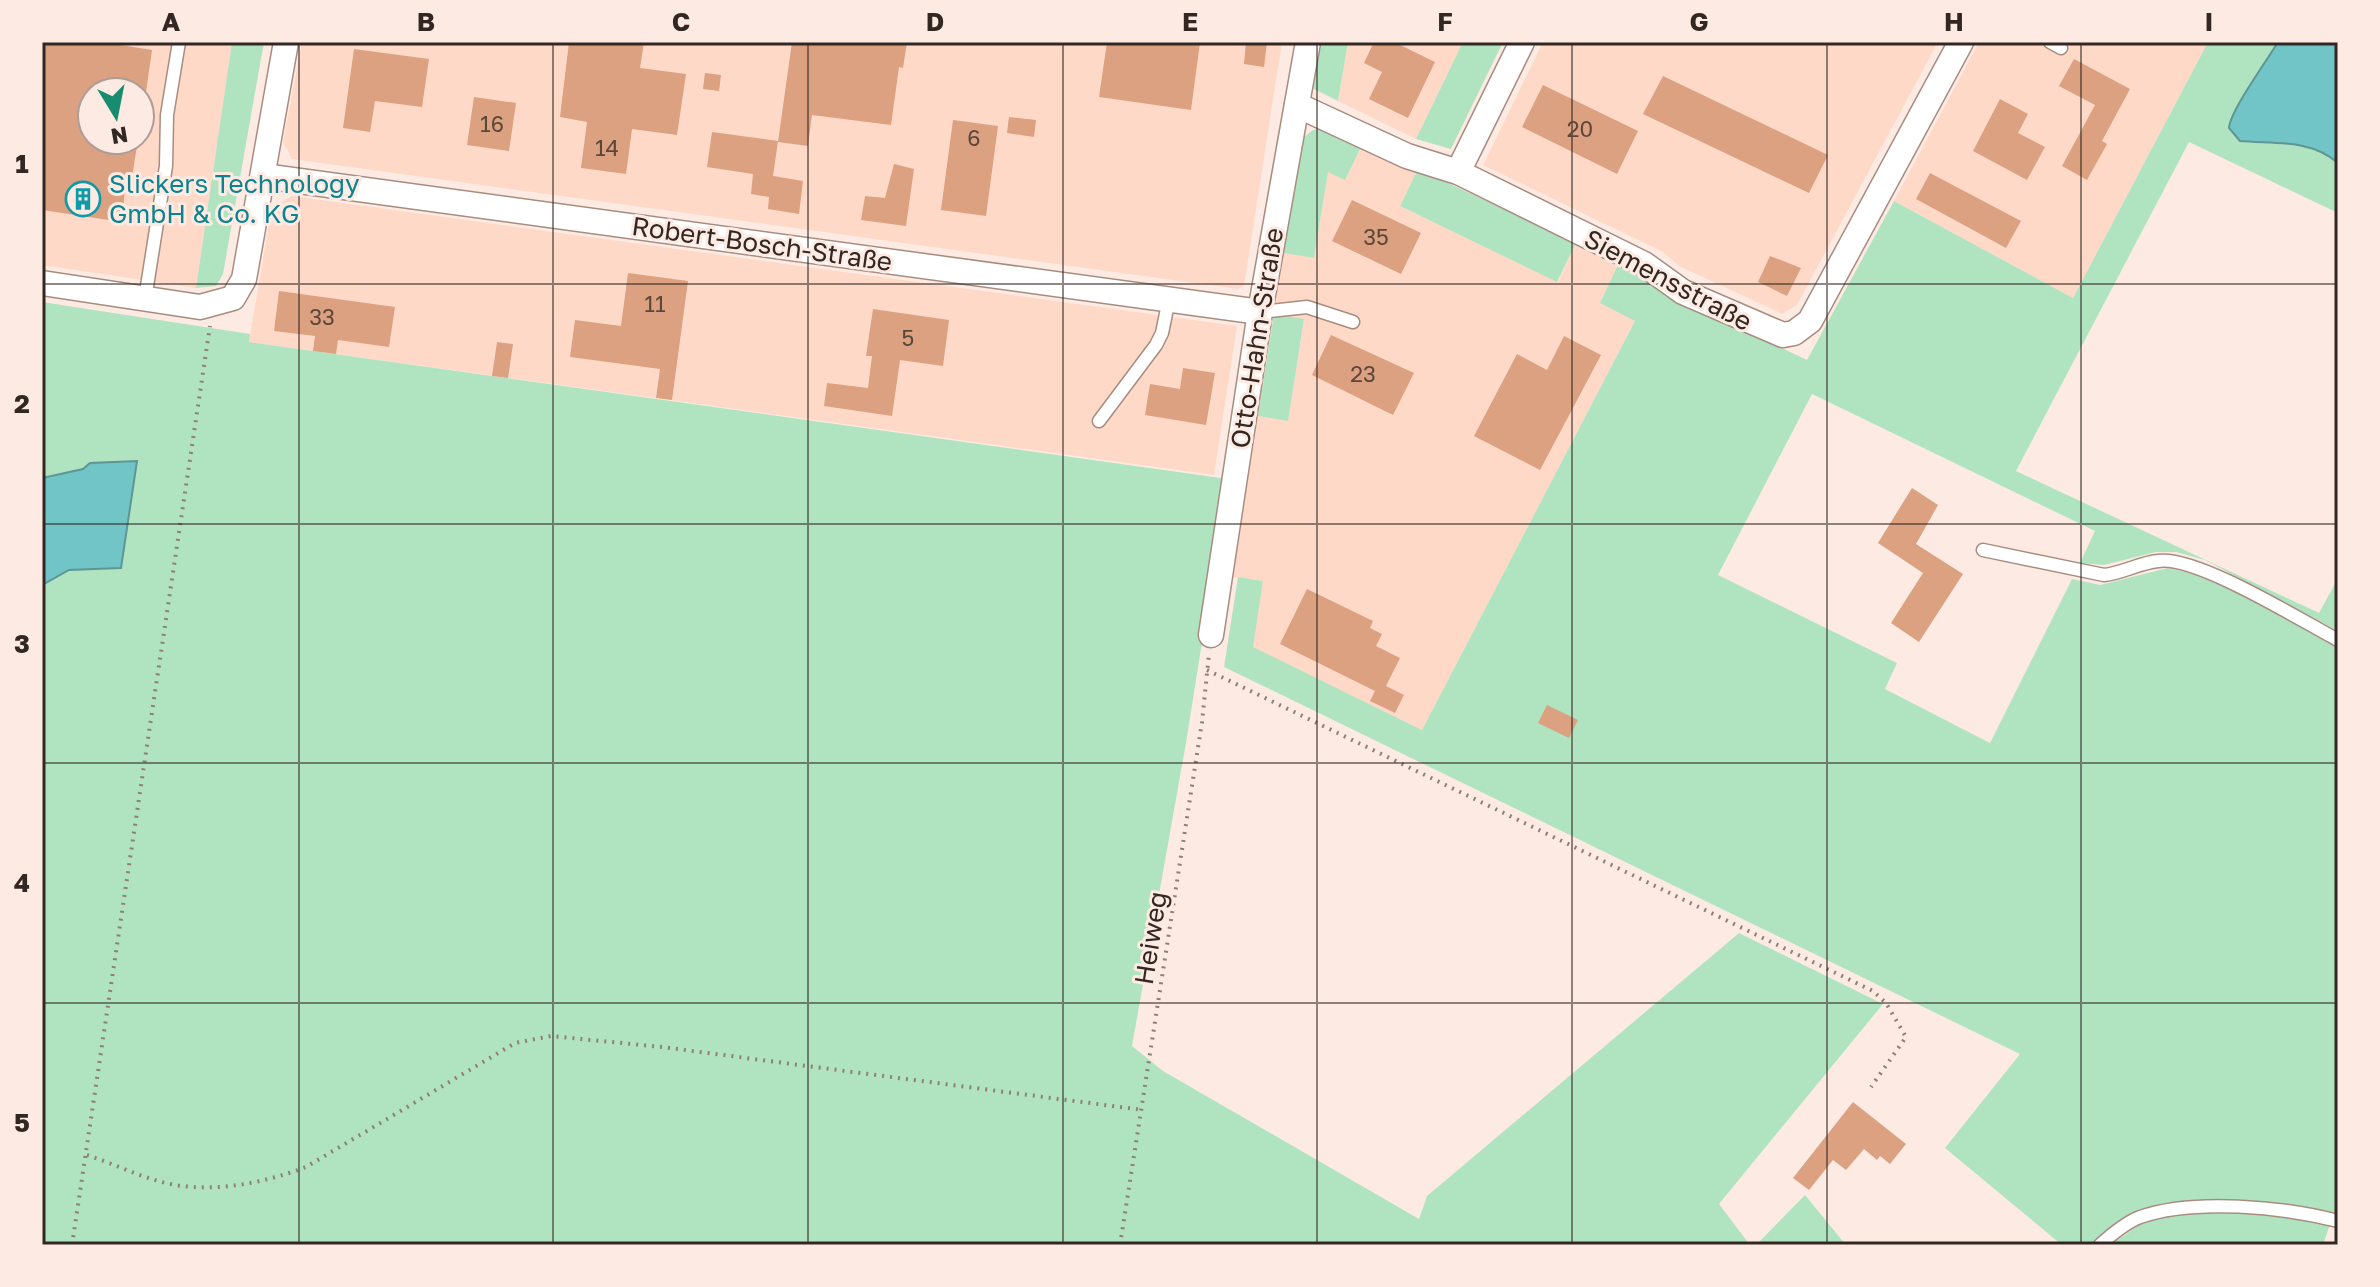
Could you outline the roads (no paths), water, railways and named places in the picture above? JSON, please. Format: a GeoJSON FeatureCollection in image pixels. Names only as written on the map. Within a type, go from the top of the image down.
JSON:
{"type":"FeatureCollection","features":[{"type":"Feature","properties":{"kind":"street"},"geometry":{"type":"LineString","coordinates":[[42,283],[200,307],[213,306],[233,298],[244,279],[286,42]]}},
{"type":"Feature","properties":{"kind":"street","name":"Otto-Hahn-Straße"},"geometry":{"type":"LineString","coordinates":[[1211,635],[1260,312],[1308,42]]}},
{"type":"Feature","properties":{"kind":"street"},"geometry":{"type":"LineString","coordinates":[[1458,172],[1522,42]]}},
{"type":"Feature","properties":{"kind":"street","name":"Siemensstraße"},"geometry":{"type":"LineString","coordinates":[[1297,105],[1407,156],[1458,172],[1644,264],[1683,292],[1771,333],[1794,333],[1810,321],[1961,42]]}},
{"type":"Feature","properties":{"kind":"street","name":"Robert-Bosch-Straße"},"geometry":{"type":"LineString","coordinates":[[263,176],[1260,312]]}},
{"type":"Feature","properties":{"kind":"lane"},"geometry":{"type":"LineString","coordinates":[[145,299],[166,166],[167,115],[179,42]]}},
{"type":"Feature","properties":{"kind":"lane"},"geometry":{"type":"LineString","coordinates":[[1099,421],[1156,345],[1162,333],[1169,299]]}},
{"type":"Feature","properties":{"kind":"lane"},"geometry":{"type":"LineString","coordinates":[[1260,312],[1307,307],[1353,322]]}},
{"type":"Feature","properties":{"kind":"lane"},"geometry":{"type":"LineString","coordinates":[[1983,550],[2104,575],[2123,573],[2158,560],[2176,561],[2212,574],[2338,640]]}},
{"type":"Feature","properties":{"kind":"lane"},"geometry":{"type":"LineString","coordinates":[[2100,1245],[2139,1217],[2170,1209],[2272,1209],[2338,1221]]}},
{"type":"Feature","properties":{"kind":"water"},"geometry":{"type":"Polygon","coordinates":[[[2278,42],[2338,42],[2338,163],[2304,146],[2240,141],[2229,128],[2242,99],[2278,42]]]}},
{"type":"Feature","properties":{"kind":"water"},"geometry":{"type":"Polygon","coordinates":[[[137,461],[121,568],[69,570],[42,585],[42,478],[83,469],[90,463],[137,461]]]}},
{"type":"Feature","properties":{"kind":"place","name":"Slickers Technology GmbH & Co. KG"},"geometry":{"type":"Point","coordinates":[83,199]}}]}
